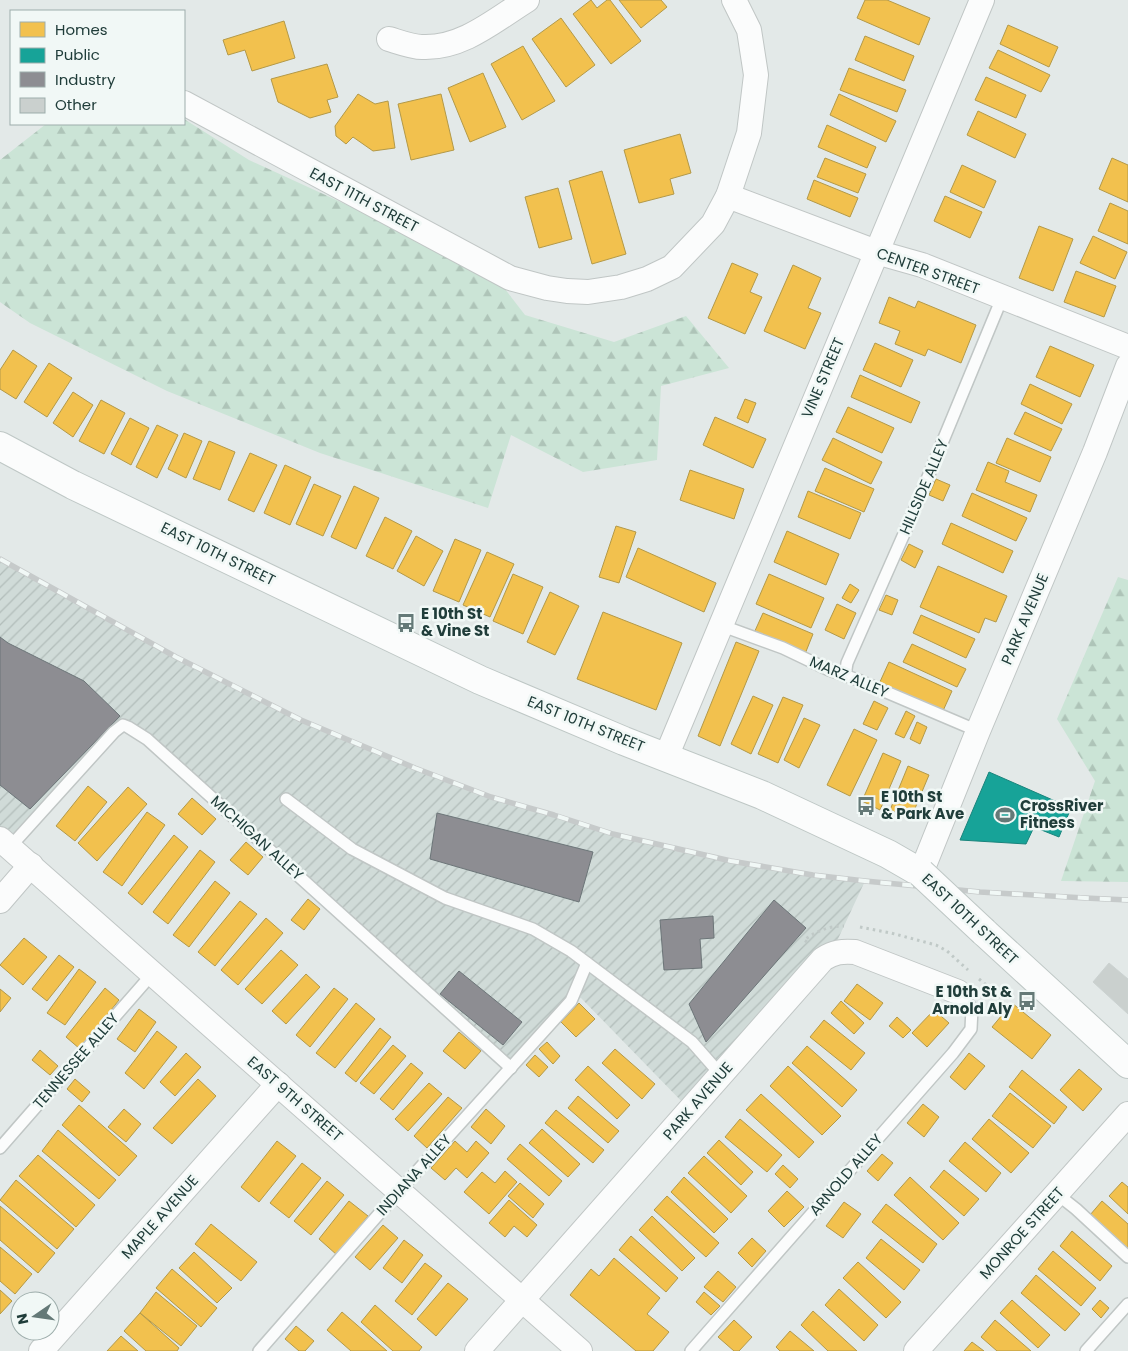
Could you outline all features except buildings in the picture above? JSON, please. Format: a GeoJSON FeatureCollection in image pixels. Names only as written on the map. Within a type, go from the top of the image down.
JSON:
{"type":"FeatureCollection","features":[{"type":"Feature","properties":{"kind":"main road","name":"EAST 10TH STREET"},"geometry":{"type":"LineString","coordinates":[[0,446],[73,485],[480,680],[624,741],[762,795],[888,854],[921,873],[1128,1064]]}},
{"type":"Feature","properties":{"kind":"street"},"geometry":{"type":"LineString","coordinates":[[388,39],[421,48],[445,46],[470,36],[527,0]]}},
{"type":"Feature","properties":{"kind":"street","name":"EAST 11TH STREET"},"geometry":{"type":"LineString","coordinates":[[185,104],[510,278],[547,288],[567,291],[588,292],[621,287],[647,280],[672,267],[713,224],[728,196],[749,134],[756,75],[749,30],[734,0]]}},
{"type":"Feature","properties":{"kind":"street","name":"VINE STREET"},"geometry":{"type":"LineString","coordinates":[[666,757],[982,0]]}},
{"type":"Feature","properties":{"kind":"street","name":"CENTER STREET"},"geometry":{"type":"LineString","coordinates":[[728,196],[876,252],[922,265],[1128,347]]}},
{"type":"Feature","properties":{"kind":"street","name":"PARK AVENUE"},"geometry":{"type":"LineString","coordinates":[[921,873],[1091,461],[1128,366]]}},
{"type":"Feature","properties":{"kind":"street","name":"EAST 9TH STREET"},"geometry":{"type":"LineString","coordinates":[[5,843],[580,1351]]}},
{"type":"Feature","properties":{"kind":"street"},"geometry":{"type":"LineString","coordinates":[[0,901],[31,866]]}},
{"type":"Feature","properties":{"kind":"street","name":"PARK AVENUE"},"geometry":{"type":"LineString","coordinates":[[477,1351],[823,959],[842,951],[855,952],[958,992]]}},
{"type":"Feature","properties":{"kind":"street","name":"MAPLE AVENUE"},"geometry":{"type":"LineString","coordinates":[[41,1351],[279,1085]]}},
{"type":"Feature","properties":{"kind":"street","name":"MONROE STREET"},"geometry":{"type":"LineString","coordinates":[[916,1351],[1128,1114]]}},
{"type":"Feature","properties":{"kind":"lane","name":"HILLSIDE ALLEY"},"geometry":{"type":"LineString","coordinates":[[845,676],[847,663],[911,518],[1002,298]]}},
{"type":"Feature","properties":{"kind":"lane","name":"MARZ ALLEY"},"geometry":{"type":"LineString","coordinates":[[720,625],[783,648],[829,670],[858,680],[978,732]]}},
{"type":"Feature","properties":{"kind":"lane","name":"MICHIGAN ALLEY"},"geometry":{"type":"LineString","coordinates":[[5,843],[114,732],[123,725],[128,727],[147,739],[511,1068]]}},
{"type":"Feature","properties":{"kind":"lane"},"geometry":{"type":"LineString","coordinates":[[286,798],[352,849],[445,898],[533,929],[571,951],[692,1042],[721,1075]]}},
{"type":"Feature","properties":{"kind":"lane","name":"INDIANA ALLEY"},"geometry":{"type":"LineString","coordinates":[[259,1351],[399,1191],[571,1000],[587,963]]}},
{"type":"Feature","properties":{"kind":"lane","name":"TENNESSEE ALLEY"},"geometry":{"type":"LineString","coordinates":[[0,1148],[153,973]]}},
{"type":"Feature","properties":{"kind":"lane","name":"ARNOLD ALLEY"},"geometry":{"type":"LineString","coordinates":[[691,1351],[971,1029],[972,1008],[958,992]]}},
{"type":"Feature","properties":{"kind":"lane"},"geometry":{"type":"LineString","coordinates":[[1057,1194],[1128,1257]]}},
{"type":"Feature","properties":{"kind":"lane"},"geometry":{"type":"LineString","coordinates":[[1086,1351],[1128,1304]]}},
{"type":"Feature","properties":{"kind":"shaded area"},"geometry":{"type":"Polygon","coordinates":[[[0,559],[176,657],[301,720],[415,768],[491,797],[613,834],[731,861],[813,875],[865,881],[831,954],[690,1110],[581,998],[571,1001],[511,1068],[147,739],[123,725],[10,847],[0,839],[0,559]]]}},
{"type":"Feature","properties":{"kind":"green space"},"geometry":{"type":"Polygon","coordinates":[[[185,120],[249,160],[491,271],[525,315],[614,342],[686,316],[729,368],[661,386],[657,460],[583,472],[511,435],[488,508],[320,453],[167,391],[30,323],[0,302],[0,160],[45,125],[185,125],[185,120]]]}},
{"type":"Feature","properties":{"kind":"green space"},"geometry":{"type":"Polygon","coordinates":[[[1118,577],[1128,580],[1128,882],[1061,881],[1095,781],[1057,719],[1118,577]]]}},
{"type":"Feature","properties":{"kind":"railway"},"geometry":{"type":"LineString","coordinates":[[0,559],[176,657],[301,720],[415,768],[491,797],[613,834],[731,861],[813,875],[980,892],[1128,900]]}},
{"type":"Feature","properties":{"kind":"place","name":"E 10th St & Vine St"},"geometry":{"type":"Point","coordinates":[406,623]}},
{"type":"Feature","properties":{"kind":"place","name":"E 10th St & Park Ave"},"geometry":{"type":"Point","coordinates":[866,806]}},
{"type":"Feature","properties":{"kind":"place","name":"CrossRiver Fitness"},"geometry":{"type":"Point","coordinates":[1005,815]}},
{"type":"Feature","properties":{"kind":"place","name":"E 10th St & Arnold Aly"},"geometry":{"type":"Point","coordinates":[1027,1001]}}]}
